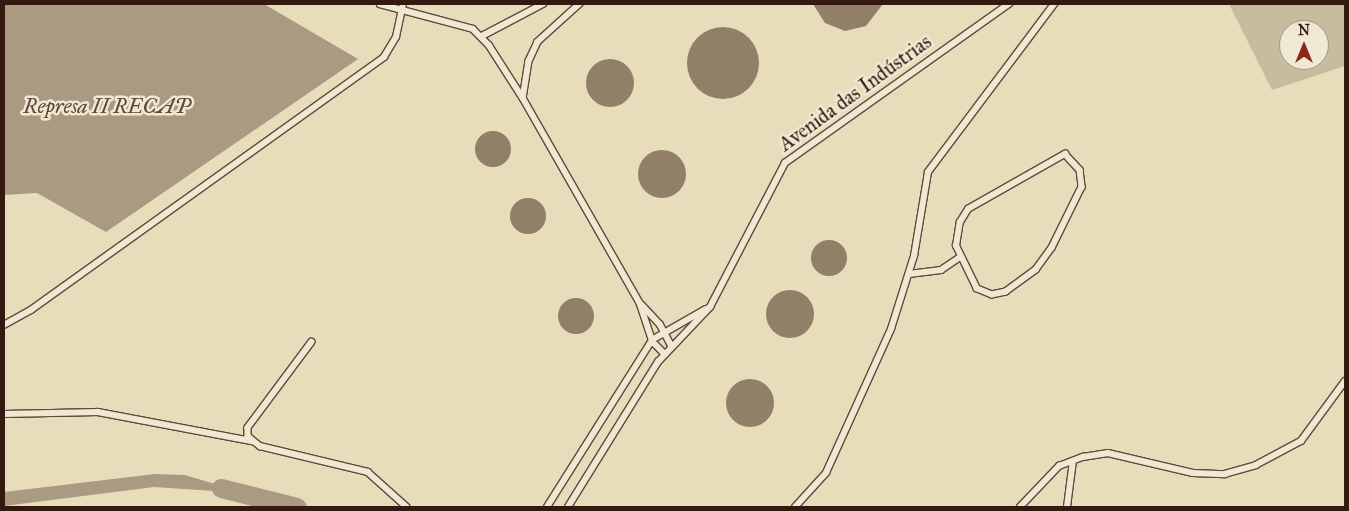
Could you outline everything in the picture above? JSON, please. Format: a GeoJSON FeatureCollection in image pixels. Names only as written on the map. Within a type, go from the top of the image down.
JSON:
{"type":"FeatureCollection","features":[{"type":"Feature","properties":{"kind":"lane"},"geometry":{"type":"LineString","coordinates":[[380,4],[401,12],[463,25],[482,36],[523,98],[640,303],[664,331],[671,345]]}},
{"type":"Feature","properties":{"kind":"lane"},"geometry":{"type":"LineString","coordinates":[[4,325],[32,310],[384,57],[396,37],[403,4]]}},
{"type":"Feature","properties":{"kind":"lane"},"geometry":{"type":"LineString","coordinates":[[482,36],[543,4]]}},
{"type":"Feature","properties":{"kind":"lane"},"geometry":{"type":"LineString","coordinates":[[523,98],[529,61],[538,42],[580,4]]}},
{"type":"Feature","properties":{"kind":"lane","name":"Avenida das Indústrias"},"geometry":{"type":"LineString","coordinates":[[568,507],[664,353],[710,307],[779,171],[792,156],[1009,4]]}},
{"type":"Feature","properties":{"kind":"lane"},"geometry":{"type":"LineString","coordinates":[[795,507],[826,473],[891,329],[909,274],[928,172],[1054,4]]}},
{"type":"Feature","properties":{"kind":"lane"},"geometry":{"type":"LineString","coordinates":[[1065,154],[1073,158],[1080,170],[1082,187],[1036,270],[1006,292],[992,296],[977,289],[959,258],[956,246],[960,222],[968,209],[1044,162],[1065,154]]}},
{"type":"Feature","properties":{"kind":"lane"},"geometry":{"type":"LineString","coordinates":[[909,274],[941,270],[959,258]]}},
{"type":"Feature","properties":{"kind":"lane"},"geometry":{"type":"LineString","coordinates":[[640,303],[652,340],[664,353]]}},
{"type":"Feature","properties":{"kind":"lane"},"geometry":{"type":"LineString","coordinates":[[547,507],[652,340],[664,331],[710,307]]}},
{"type":"Feature","properties":{"kind":"lane"},"geometry":{"type":"LineString","coordinates":[[252,442],[248,428],[312,342]]}},
{"type":"Feature","properties":{"kind":"lane"},"geometry":{"type":"LineString","coordinates":[[1020,507],[1059,466],[1108,453],[1192,473],[1233,472],[1301,441],[1345,381]]}},
{"type":"Feature","properties":{"kind":"lane"},"geometry":{"type":"LineString","coordinates":[[4,414],[98,412],[252,442],[368,472],[407,507]]}},
{"type":"Feature","properties":{"kind":"lane"},"geometry":{"type":"LineString","coordinates":[[1067,507],[1073,461]]}},
{"type":"Feature","properties":{"kind":"shaded area"},"geometry":{"type":"Polygon","coordinates":[[[1229,4],[1345,4],[1345,66],[1272,90],[1229,4]]]}},
{"type":"Feature","properties":{"kind":"water","name":"Represa II RECAP"},"geometry":{"type":"Polygon","coordinates":[[[4,4],[264,4],[358,59],[106,232],[37,193],[4,195],[4,4]]]}},
{"type":"Feature","properties":{"kind":"water"},"geometry":{"type":"Polygon","coordinates":[[[155,474],[185,475],[245,493],[154,487],[4,506],[4,492],[155,474]]]}},
{"type":"Feature","properties":{"kind":"building"},"geometry":{"type":"Polygon","coordinates":[[[813,4],[883,4],[866,26],[845,31],[825,23],[813,4]]]}},
{"type":"Feature","properties":{"kind":"building"},"geometry":{"type":"Polygon","coordinates":[[[723,27],[743,33],[753,43],[759,63],[753,83],[743,93],[723,99],[703,93],[693,83],[687,63],[693,43],[703,33],[723,27]]]}},
{"type":"Feature","properties":{"kind":"building"},"geometry":{"type":"Polygon","coordinates":[[[605,59],[615,59],[624,63],[630,69],[633,74],[633,92],[624,103],[615,107],[605,107],[596,103],[590,97],[586,88],[586,78],[590,69],[596,63],[605,59]]]}},
{"type":"Feature","properties":{"kind":"building"},"geometry":{"type":"Polygon","coordinates":[[[493,131],[506,136],[511,149],[506,162],[493,167],[480,162],[475,149],[480,136],[493,131]]]}},
{"type":"Feature","properties":{"kind":"building"},"geometry":{"type":"Polygon","coordinates":[[[657,150],[667,150],[676,154],[682,160],[685,165],[685,183],[676,194],[667,198],[657,198],[648,194],[642,188],[638,179],[638,169],[642,160],[648,154],[657,150]]]}},
{"type":"Feature","properties":{"kind":"building"},"geometry":{"type":"Polygon","coordinates":[[[528,198],[541,203],[546,216],[541,229],[528,234],[515,229],[510,216],[515,203],[528,198]]]}},
{"type":"Feature","properties":{"kind":"building"},"geometry":{"type":"Polygon","coordinates":[[[829,240],[842,245],[847,258],[842,271],[829,276],[816,271],[811,258],[816,245],[829,240]]]}},
{"type":"Feature","properties":{"kind":"building"},"geometry":{"type":"Polygon","coordinates":[[[785,290],[795,290],[804,294],[810,300],[813,305],[813,323],[804,334],[795,338],[785,338],[776,334],[770,328],[766,319],[766,309],[770,300],[776,294],[785,290]]]}},
{"type":"Feature","properties":{"kind":"building"},"geometry":{"type":"Polygon","coordinates":[[[576,298],[589,303],[594,316],[589,329],[576,334],[563,329],[558,316],[563,303],[576,298]]]}},
{"type":"Feature","properties":{"kind":"building"},"geometry":{"type":"Polygon","coordinates":[[[745,379],[755,379],[764,383],[770,389],[773,394],[773,412],[764,423],[755,427],[745,427],[736,423],[730,417],[726,408],[726,398],[730,389],[736,383],[745,379]]]}},
{"type":"Feature","properties":{"kind":"waterway"},"geometry":{"type":"LineString","coordinates":[[221,488],[297,507]]}}]}
